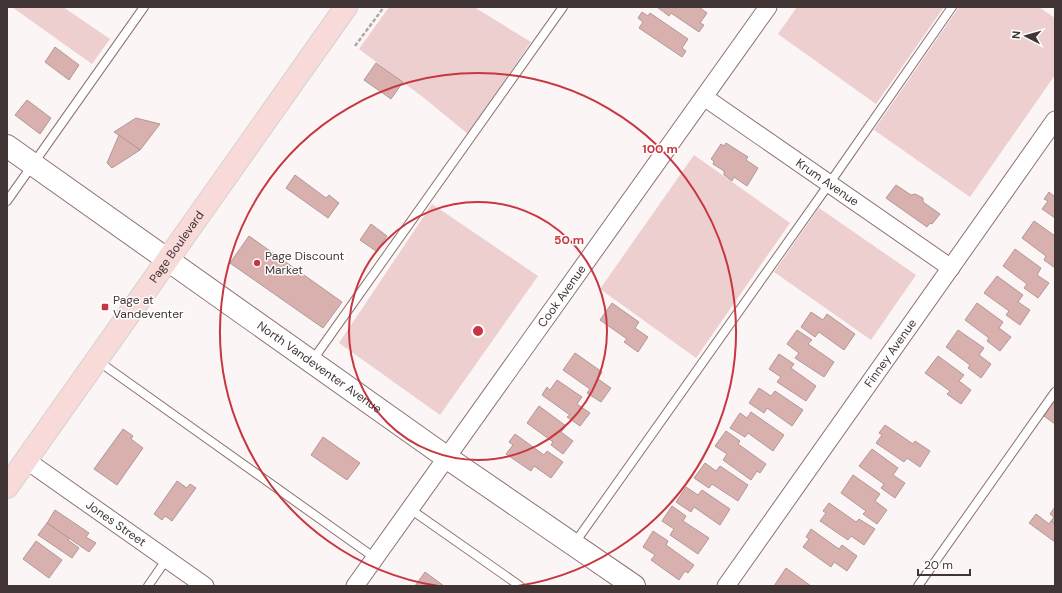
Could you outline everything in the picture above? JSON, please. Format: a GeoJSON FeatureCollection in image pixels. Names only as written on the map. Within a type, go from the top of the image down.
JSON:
{"type":"FeatureCollection","features":[{"type":"Feature","properties":{"kind":"main road","name":"Page Boulevard"},"geometry":{"type":"LineString","coordinates":[[7,488],[346,7]]}},
{"type":"Feature","properties":{"kind":"main road","name":"North Vandeventer Avenue"},"geometry":{"type":"LineString","coordinates":[[7,146],[446,457],[634,586]]}},
{"type":"Feature","properties":{"kind":"street","name":"Cook Avenue"},"geometry":{"type":"LineString","coordinates":[[355,586],[768,7]]}},
{"type":"Feature","properties":{"kind":"street","name":"Krum Avenue"},"geometry":{"type":"LineString","coordinates":[[704,97],[951,268]]}},
{"type":"Feature","properties":{"kind":"street","name":"Finney Avenue"},"geometry":{"type":"LineString","coordinates":[[726,586],[1055,120]]}},
{"type":"Feature","properties":{"kind":"street","name":"Jones Street"},"geometry":{"type":"LineString","coordinates":[[26,460],[205,586]]}},
{"type":"Feature","properties":{"kind":"lane"},"geometry":{"type":"LineString","coordinates":[[7,201],[144,7]]}},
{"type":"Feature","properties":{"kind":"lane"},"geometry":{"type":"LineString","coordinates":[[312,362],[563,7]]}},
{"type":"Feature","properties":{"kind":"lane"},"geometry":{"type":"LineString","coordinates":[[574,544],[829,184],[952,7]]}},
{"type":"Feature","properties":{"kind":"lane"},"geometry":{"type":"LineString","coordinates":[[97,360],[375,558]]}},
{"type":"Feature","properties":{"kind":"lane"},"geometry":{"type":"LineString","coordinates":[[918,586],[1055,392]]}},
{"type":"Feature","properties":{"kind":"lane"},"geometry":{"type":"LineString","coordinates":[[410,508],[520,586]]}},
{"type":"Feature","properties":{"kind":"lane"},"geometry":{"type":"LineString","coordinates":[[148,586],[166,560]]}},
{"type":"Feature","properties":{"kind":"path"},"geometry":{"type":"LineString","coordinates":[[355,46],[384,7]]}},
{"type":"Feature","properties":{"kind":"shaded area"},"geometry":{"type":"Polygon","coordinates":[[[12,7],[63,7],[110,39],[92,64],[12,7]]]}},
{"type":"Feature","properties":{"kind":"shaded area"},"geometry":{"type":"Polygon","coordinates":[[[389,7],[474,7],[531,42],[468,134],[424,98],[359,49],[389,7]]]}},
{"type":"Feature","properties":{"kind":"shaded area"},"geometry":{"type":"Polygon","coordinates":[[[797,7],[944,7],[876,104],[778,34],[797,7]]]}},
{"type":"Feature","properties":{"kind":"shaded area"},"geometry":{"type":"Polygon","coordinates":[[[959,7],[1039,7],[1055,18],[1055,75],[970,197],[874,130],[959,7]]]}},
{"type":"Feature","properties":{"kind":"shaded area"},"geometry":{"type":"Polygon","coordinates":[[[694,155],[790,223],[696,358],[600,289],[694,155]]]}},
{"type":"Feature","properties":{"kind":"shaded area"},"geometry":{"type":"Polygon","coordinates":[[[432,204],[538,276],[440,415],[339,343],[432,204]]]}},
{"type":"Feature","properties":{"kind":"shaded area"},"geometry":{"type":"Polygon","coordinates":[[[819,208],[916,275],[871,340],[774,272],[819,208]]]}},
{"type":"Feature","properties":{"kind":"building"},"geometry":{"type":"Polygon","coordinates":[[[657,7],[699,7],[707,13],[700,23],[704,25],[699,32],[671,13],[669,16],[657,7]]]}},
{"type":"Feature","properties":{"kind":"building"},"geometry":{"type":"Polygon","coordinates":[[[642,12],[648,16],[650,13],[688,39],[682,48],[686,51],[682,57],[639,28],[643,22],[638,18],[642,12]]]}},
{"type":"Feature","properties":{"kind":"building"},"geometry":{"type":"Polygon","coordinates":[[[55,47],[79,65],[69,80],[45,62],[55,47]]]}},
{"type":"Feature","properties":{"kind":"building"},"geometry":{"type":"Polygon","coordinates":[[[376,63],[403,82],[391,99],[364,80],[376,63]]]}},
{"type":"Feature","properties":{"kind":"building"},"geometry":{"type":"Polygon","coordinates":[[[27,100],[51,118],[40,134],[15,115],[27,100]]]}},
{"type":"Feature","properties":{"kind":"building"},"geometry":{"type":"Polygon","coordinates":[[[136,118],[160,124],[140,150],[114,132],[136,118]]]}},
{"type":"Feature","properties":{"kind":"building"},"geometry":{"type":"Polygon","coordinates":[[[119,135],[140,150],[112,168],[107,163],[119,135]]]}},
{"type":"Feature","properties":{"kind":"building"},"geometry":{"type":"Polygon","coordinates":[[[726,143],[748,157],[746,160],[758,168],[747,186],[734,177],[732,181],[724,175],[724,171],[713,164],[714,161],[711,159],[721,144],[724,146],[726,143]]]}},
{"type":"Feature","properties":{"kind":"building"},"geometry":{"type":"Polygon","coordinates":[[[295,175],[326,198],[329,195],[339,203],[328,218],[286,188],[295,175]]]}},
{"type":"Feature","properties":{"kind":"building"},"geometry":{"type":"Polygon","coordinates":[[[896,185],[911,195],[915,194],[923,198],[923,202],[940,214],[932,224],[930,223],[927,227],[886,198],[896,185]]]}},
{"type":"Feature","properties":{"kind":"building"},"geometry":{"type":"Polygon","coordinates":[[[1049,192],[1055,197],[1055,218],[1042,209],[1048,201],[1044,199],[1049,192]]]}},
{"type":"Feature","properties":{"kind":"building"},"geometry":{"type":"Polygon","coordinates":[[[1034,221],[1055,236],[1055,268],[1044,260],[1046,256],[1022,238],[1034,221]]]}},
{"type":"Feature","properties":{"kind":"building"},"geometry":{"type":"Polygon","coordinates":[[[371,224],[387,236],[376,251],[360,240],[371,224]]]}},
{"type":"Feature","properties":{"kind":"building"},"geometry":{"type":"Polygon","coordinates":[[[249,236],[342,302],[323,328],[230,263],[249,236]]]}},
{"type":"Feature","properties":{"kind":"building"},"geometry":{"type":"Polygon","coordinates":[[[1015,249],[1041,268],[1037,275],[1049,283],[1038,298],[1024,288],[1027,284],[1003,266],[1015,249]]]}},
{"type":"Feature","properties":{"kind":"building"},"geometry":{"type":"Polygon","coordinates":[[[997,276],[1023,295],[1018,302],[1030,310],[1020,325],[1006,315],[1009,311],[984,293],[997,276]]]}},
{"type":"Feature","properties":{"kind":"building"},"geometry":{"type":"Polygon","coordinates":[[[612,303],[639,322],[635,328],[648,337],[638,352],[624,342],[627,339],[600,320],[612,303]]]}},
{"type":"Feature","properties":{"kind":"building"},"geometry":{"type":"Polygon","coordinates":[[[977,303],[1003,322],[999,328],[1011,337],[1000,351],[987,341],[989,338],[965,320],[977,303]]]}},
{"type":"Feature","properties":{"kind":"building"},"geometry":{"type":"Polygon","coordinates":[[[811,312],[823,320],[827,314],[855,334],[844,350],[819,332],[815,337],[801,327],[811,312]]]}},
{"type":"Feature","properties":{"kind":"building"},"geometry":{"type":"Polygon","coordinates":[[[797,330],[812,340],[808,344],[834,362],[824,377],[795,358],[799,353],[787,344],[797,330]]]}},
{"type":"Feature","properties":{"kind":"building"},"geometry":{"type":"Polygon","coordinates":[[[958,330],[984,348],[979,355],[991,364],[981,378],[968,368],[970,365],[946,347],[958,330]]]}},
{"type":"Feature","properties":{"kind":"building"},"geometry":{"type":"Polygon","coordinates":[[[575,353],[602,372],[598,379],[611,388],[601,402],[587,393],[590,389],[563,370],[575,353]]]}},
{"type":"Feature","properties":{"kind":"building"},"geometry":{"type":"Polygon","coordinates":[[[779,354],[794,364],[791,368],[816,386],[806,401],[777,382],[781,377],[769,369],[779,354]]]}},
{"type":"Feature","properties":{"kind":"building"},"geometry":{"type":"Polygon","coordinates":[[[938,356],[964,375],[959,381],[971,390],[961,404],[947,394],[950,391],[925,373],[938,356]]]}},
{"type":"Feature","properties":{"kind":"building"},"geometry":{"type":"Polygon","coordinates":[[[557,380],[582,397],[577,404],[590,413],[580,426],[567,417],[570,415],[542,395],[547,387],[550,390],[557,380]]]}},
{"type":"Feature","properties":{"kind":"building"},"geometry":{"type":"Polygon","coordinates":[[[759,388],[771,396],[775,391],[803,410],[792,426],[767,408],[764,413],[749,403],[759,388]]]}},
{"type":"Feature","properties":{"kind":"building"},"geometry":{"type":"Polygon","coordinates":[[[1053,403],[1055,405],[1055,424],[1044,416],[1053,403]]]}},
{"type":"Feature","properties":{"kind":"building"},"geometry":{"type":"Polygon","coordinates":[[[539,406],[566,426],[561,432],[573,441],[563,454],[551,445],[553,442],[527,423],[539,406]]]}},
{"type":"Feature","properties":{"kind":"building"},"geometry":{"type":"Polygon","coordinates":[[[751,412],[784,435],[773,451],[748,433],[745,437],[730,428],[740,413],[747,418],[751,412]]]}},
{"type":"Feature","properties":{"kind":"building"},"geometry":{"type":"Polygon","coordinates":[[[885,425],[913,444],[915,441],[930,451],[920,467],[907,458],[904,462],[876,443],[882,435],[879,433],[885,425]]]}},
{"type":"Feature","properties":{"kind":"building"},"geometry":{"type":"Polygon","coordinates":[[[123,429],[133,436],[131,439],[143,448],[117,485],[94,469],[123,429]]]}},
{"type":"Feature","properties":{"kind":"building"},"geometry":{"type":"Polygon","coordinates":[[[726,431],[740,441],[738,444],[766,464],[760,473],[757,471],[751,480],[723,460],[727,454],[715,446],[726,431]]]}},
{"type":"Feature","properties":{"kind":"building"},"geometry":{"type":"Polygon","coordinates":[[[515,434],[544,455],[547,451],[563,462],[551,478],[534,466],[531,471],[506,454],[513,445],[509,442],[515,434]]]}},
{"type":"Feature","properties":{"kind":"building"},"geometry":{"type":"Polygon","coordinates":[[[323,437],[360,463],[347,480],[311,455],[323,437]]]}},
{"type":"Feature","properties":{"kind":"building"},"geometry":{"type":"Polygon","coordinates":[[[872,449],[898,468],[893,475],[905,483],[895,498],[881,488],[884,484],[859,466],[872,449]]]}},
{"type":"Feature","properties":{"kind":"building"},"geometry":{"type":"Polygon","coordinates":[[[705,463],[716,471],[720,466],[748,485],[738,501],[712,484],[709,488],[694,478],[705,463]]]}},
{"type":"Feature","properties":{"kind":"building"},"geometry":{"type":"Polygon","coordinates":[[[853,475],[880,494],[875,501],[887,510],[877,524],[863,514],[866,511],[841,493],[853,475]]]}},
{"type":"Feature","properties":{"kind":"building"},"geometry":{"type":"Polygon","coordinates":[[[177,481],[187,488],[190,484],[196,488],[172,521],[165,516],[162,520],[154,514],[177,481]]]}},
{"type":"Feature","properties":{"kind":"building"},"geometry":{"type":"Polygon","coordinates":[[[686,487],[698,495],[702,490],[730,509],[720,525],[694,507],[691,512],[676,502],[686,487]]]}},
{"type":"Feature","properties":{"kind":"building"},"geometry":{"type":"Polygon","coordinates":[[[829,503],[856,522],[859,519],[875,529],[864,545],[851,536],[848,540],[820,521],[826,513],[823,511],[829,503]]]}},
{"type":"Feature","properties":{"kind":"building"},"geometry":{"type":"Polygon","coordinates":[[[672,506],[686,516],[683,521],[709,538],[698,554],[670,535],[674,529],[662,521],[672,506]]]}},
{"type":"Feature","properties":{"kind":"building"},"geometry":{"type":"Polygon","coordinates":[[[1055,507],[1055,524],[1051,521],[1054,517],[1050,514],[1055,507]]]}},
{"type":"Feature","properties":{"kind":"building"},"geometry":{"type":"Polygon","coordinates":[[[55,510],[89,533],[86,537],[96,543],[89,552],[47,523],[55,510]]]}},
{"type":"Feature","properties":{"kind":"building"},"geometry":{"type":"Polygon","coordinates":[[[1036,514],[1049,524],[1051,521],[1055,524],[1055,542],[1029,523],[1036,514]]]}},
{"type":"Feature","properties":{"kind":"building"},"geometry":{"type":"Polygon","coordinates":[[[47,523],[69,538],[68,540],[79,548],[72,558],[38,535],[47,523]]]}},
{"type":"Feature","properties":{"kind":"building"},"geometry":{"type":"Polygon","coordinates":[[[811,529],[839,549],[842,545],[857,556],[847,571],[834,562],[831,567],[803,547],[809,539],[806,537],[811,529]]]}},
{"type":"Feature","properties":{"kind":"building"},"geometry":{"type":"Polygon","coordinates":[[[653,531],[668,541],[666,545],[694,565],[688,573],[685,571],[679,580],[651,560],[655,555],[643,547],[653,531]]]}},
{"type":"Feature","properties":{"kind":"building"},"geometry":{"type":"Polygon","coordinates":[[[36,541],[62,560],[49,578],[23,559],[36,541]]]}},
{"type":"Feature","properties":{"kind":"building"},"geometry":{"type":"Polygon","coordinates":[[[786,568],[811,586],[774,586],[786,568]]]}},
{"type":"Feature","properties":{"kind":"building"},"geometry":{"type":"Polygon","coordinates":[[[425,572],[444,586],[415,586],[425,572]]]}},
{"type":"Feature","properties":{"kind":"place","name":"Page Discount Market"},"geometry":{"type":"Point","coordinates":[257,263]}},
{"type":"Feature","properties":{"kind":"place","name":"Page at Vandeventer"},"geometry":{"type":"Point","coordinates":[105,307]}}]}
